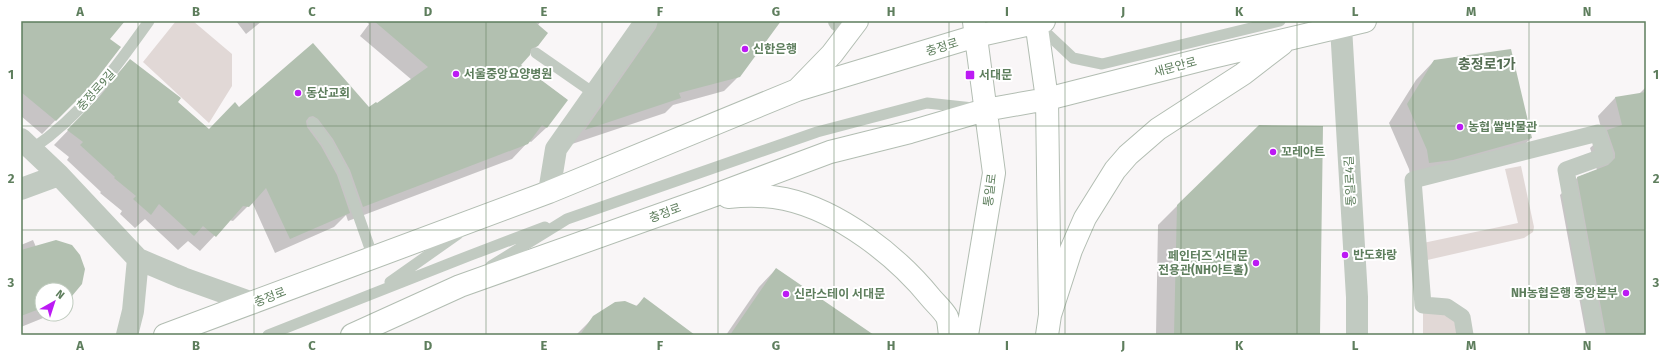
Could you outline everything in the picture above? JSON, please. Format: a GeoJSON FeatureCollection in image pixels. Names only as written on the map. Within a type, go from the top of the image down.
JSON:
{"type":"FeatureCollection","features":[{"type":"Feature","properties":{"kind":"main road","name":"새문안로"},"geometry":{"type":"LineString","coordinates":[[985,110],[1047,99],[1212,57],[1284,30],[1341,27],[1365,21]]}},
{"type":"Feature","properties":{"kind":"main road"},"geometry":{"type":"LineString","coordinates":[[976,26],[1039,22],[1047,99],[1048,325]]}},
{"type":"Feature","properties":{"kind":"main road"},"geometry":{"type":"LineString","coordinates":[[797,90],[832,54],[849,23]]}},
{"type":"Feature","properties":{"kind":"main road","name":"충정로"},"geometry":{"type":"LineString","coordinates":[[165,335],[549,192],[797,90],[976,26]]}},
{"type":"Feature","properties":{"kind":"main road","name":"통일로"},"geometry":{"type":"LineString","coordinates":[[967,335],[994,174],[985,110],[976,26]]}},
{"type":"Feature","properties":{"kind":"main road"},"geometry":{"type":"LineString","coordinates":[[1048,325],[1071,250],[1085,218],[1115,170],[1128,155],[1158,129],[1243,74],[1284,30]]}},
{"type":"Feature","properties":{"kind":"main road","name":"충정로"},"geometry":{"type":"LineString","coordinates":[[352,335],[460,286],[707,198],[830,152],[910,132],[985,110]]}},
{"type":"Feature","properties":{"kind":"main road"},"geometry":{"type":"LineString","coordinates":[[707,198],[751,195],[786,199],[813,208],[843,222],[876,245],[911,275],[947,318],[950,335]]}},
{"type":"Feature","properties":{"kind":"street"},"geometry":{"type":"LineString","coordinates":[[549,192],[556,149],[646,21]]}},
{"type":"Feature","properties":{"kind":"street","name":"통일로4길"},"geometry":{"type":"LineString","coordinates":[[1341,27],[1358,335]]}},
{"type":"Feature","properties":{"kind":"street"},"geometry":{"type":"LineString","coordinates":[[1465,335],[1462,317],[1447,307],[1423,305],[1413,180],[1598,133],[1604,156],[1566,170],[1596,335]]}},
{"type":"Feature","properties":{"kind":"street","name":"충정로9길"},"geometry":{"type":"LineString","coordinates":[[26,144],[59,175],[138,259],[183,278],[253,303]]}},
{"type":"Feature","properties":{"kind":"street"},"geometry":{"type":"LineString","coordinates":[[21,189],[59,175]]}},
{"type":"Feature","properties":{"kind":"street"},"geometry":{"type":"LineString","coordinates":[[127,335],[133,311],[138,259]]}},
{"type":"Feature","properties":{"kind":"lane","name":"충정로9길"},"geometry":{"type":"LineString","coordinates":[[26,144],[62,125],[97,90],[117,66],[149,21]]}},
{"type":"Feature","properties":{"kind":"lane"},"geometry":{"type":"LineString","coordinates":[[1039,22],[1073,58],[1102,64],[1284,30]]}},
{"type":"Feature","properties":{"kind":"lane"},"geometry":{"type":"LineString","coordinates":[[536,54],[595,94]]}},
{"type":"Feature","properties":{"kind":"lane"},"geometry":{"type":"LineString","coordinates":[[268,335],[568,219],[817,132],[927,103],[985,110]]}},
{"type":"Feature","properties":{"kind":"lane"},"geometry":{"type":"LineString","coordinates":[[313,123],[327,142],[343,172],[373,257]]}},
{"type":"Feature","properties":{"kind":"lane"},"geometry":{"type":"LineString","coordinates":[[375,293],[481,217]]}},
{"type":"Feature","properties":{"kind":"lane"},"geometry":{"type":"LineString","coordinates":[[460,286],[568,219]]}},
{"type":"Feature","properties":{"kind":"shaded area"},"geometry":{"type":"Polygon","coordinates":[[[176,21],[193,21],[232,54],[232,86],[209,123],[143,62],[176,21]]]}},
{"type":"Feature","properties":{"kind":"shaded area"},"geometry":{"type":"Polygon","coordinates":[[[1521,166],[1534,227],[1533,232],[1524,238],[1423,261],[1423,243],[1518,223],[1505,169],[1521,166]]]}},
{"type":"Feature","properties":{"kind":"shaded area"},"geometry":{"type":"Polygon","coordinates":[[[1423,305],[1447,307],[1465,335],[1423,335],[1423,305]]]}},
{"type":"Feature","properties":{"kind":"building"},"geometry":{"type":"Polygon","coordinates":[[[21,21],[125,21],[110,39],[121,47],[91,86],[56,121],[21,92],[21,21]]]}},
{"type":"Feature","properties":{"kind":"building"},"geometry":{"type":"Polygon","coordinates":[[[374,21],[534,21],[548,33],[538,46],[531,49],[530,55],[521,65],[568,100],[547,128],[542,125],[528,144],[363,207],[350,170],[333,139],[318,119],[313,116],[309,117],[306,121],[307,127],[321,146],[337,175],[350,213],[290,239],[266,188],[249,207],[243,206],[216,237],[203,226],[194,236],[159,204],[151,215],[133,199],[136,196],[114,178],[115,177],[80,145],[83,142],[67,130],[101,95],[130,59],[181,98],[178,102],[209,129],[235,102],[239,107],[313,43],[369,107],[428,67],[374,21]]]}},
{"type":"Feature","properties":{"kind":"building"},"geometry":{"type":"Polygon","coordinates":[[[658,21],[781,21],[740,77],[679,93],[681,98],[585,130],[656,28],[658,21]]]}},
{"type":"Feature","properties":{"kind":"building"},"geometry":{"type":"Polygon","coordinates":[[[1511,49],[1532,138],[1453,160],[1429,163],[1427,150],[1407,104],[1434,60],[1511,49]]]}},
{"type":"Feature","properties":{"kind":"building"},"geometry":{"type":"Polygon","coordinates":[[[1646,92],[1646,335],[1606,335],[1577,177],[1608,165],[1615,158],[1615,153],[1607,130],[1622,125],[1615,97],[1646,92]]]}},
{"type":"Feature","properties":{"kind":"building"},"geometry":{"type":"Polygon","coordinates":[[[1259,125],[1323,126],[1320,335],[1174,335],[1177,205],[1259,125]]]}},
{"type":"Feature","properties":{"kind":"building"},"geometry":{"type":"Polygon","coordinates":[[[56,240],[72,245],[80,255],[85,269],[82,284],[74,294],[74,282],[34,282],[34,311],[21,316],[21,250],[56,240]]]}},
{"type":"Feature","properties":{"kind":"building","name":"신라스테이 서대문"},"geometry":{"type":"Polygon","coordinates":[[[776,268],[874,335],[730,335],[776,268]]]}},
{"type":"Feature","properties":{"kind":"building"},"geometry":{"type":"Polygon","coordinates":[[[644,297],[695,335],[580,335],[593,316],[615,302],[625,301],[637,306],[644,297]]]}},
{"type":"Feature","properties":{"kind":"place","name":"신한은행"},"geometry":{"type":"Point","coordinates":[745,49]}},
{"type":"Feature","properties":{"kind":"place","name":"서울중앙요양병원"},"geometry":{"type":"Point","coordinates":[456,74]}},
{"type":"Feature","properties":{"kind":"place","name":"서대문"},"geometry":{"type":"Point","coordinates":[970,75]}},
{"type":"Feature","properties":{"kind":"place","name":"동산교회"},"geometry":{"type":"Point","coordinates":[298,93]}},
{"type":"Feature","properties":{"kind":"place","name":"농협 쌀박물관"},"geometry":{"type":"Point","coordinates":[1460,127]}},
{"type":"Feature","properties":{"kind":"place","name":"꼬레아트"},"geometry":{"type":"Point","coordinates":[1273,152]}},
{"type":"Feature","properties":{"kind":"place","name":"반도화랑"},"geometry":{"type":"Point","coordinates":[1345,255]}},
{"type":"Feature","properties":{"kind":"place","name":"페인터즈 서대문 전용관(NH아트홀)"},"geometry":{"type":"Point","coordinates":[1256,263]}},
{"type":"Feature","properties":{"kind":"place","name":"NH농협은행 중앙본부"},"geometry":{"type":"Point","coordinates":[1626,293]}},
{"type":"Feature","properties":{"kind":"place","name":"신라스테이 서대문"},"geometry":{"type":"Point","coordinates":[786,294]}},
{"type":"Feature","properties":{"kind":"district","name":"충정로1가"},"geometry":{"type":"Point","coordinates":[1487,64]}}]}
